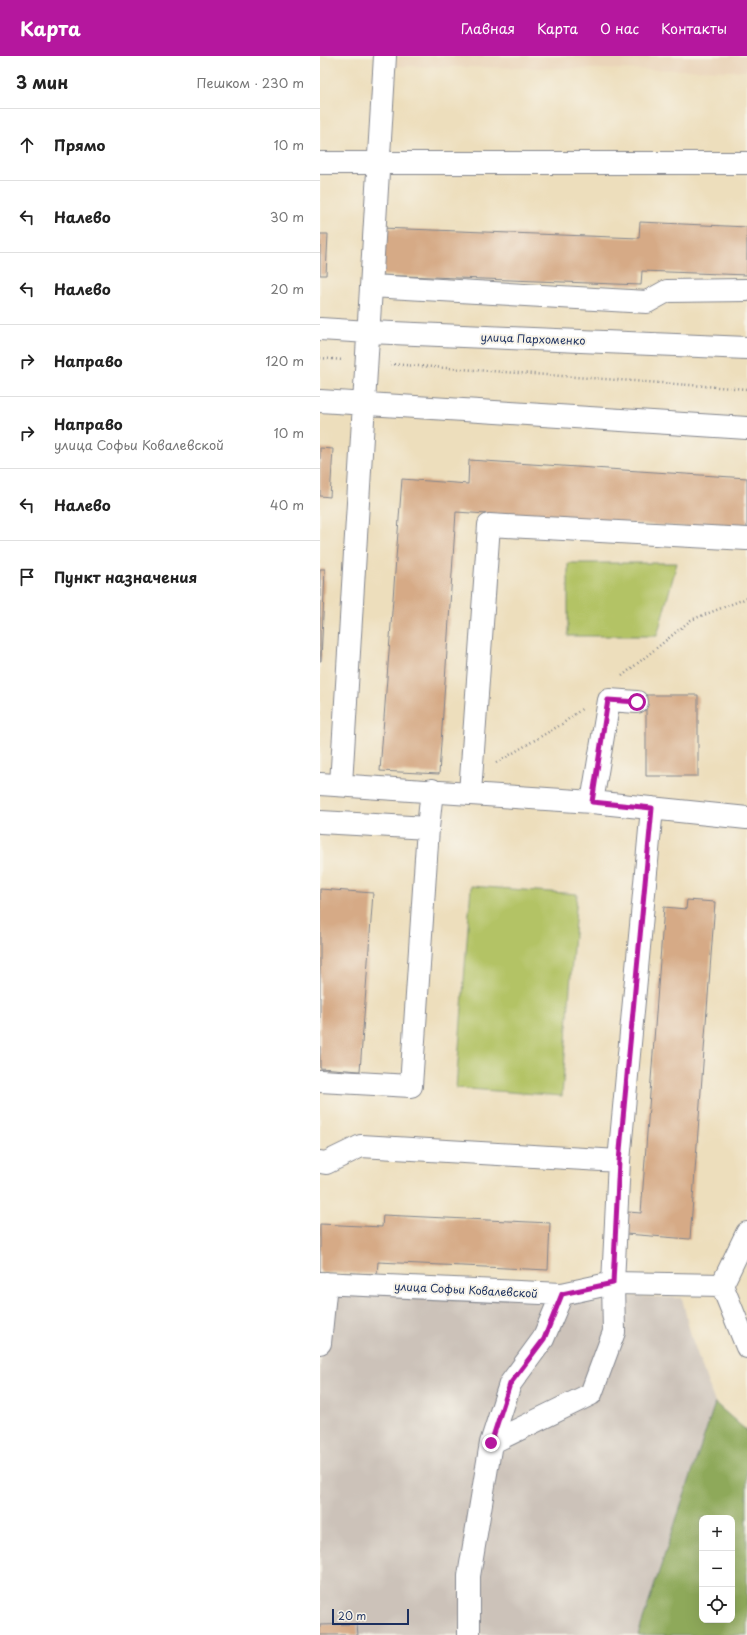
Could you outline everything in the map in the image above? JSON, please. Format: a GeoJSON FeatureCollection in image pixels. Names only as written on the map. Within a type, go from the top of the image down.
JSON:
{"type":"FeatureCollection","features":[{"type":"Feature","properties":{"kind":"street"},"geometry":{"type":"LineString","coordinates":[[341,784],[385,56]]}},
{"type":"Feature","properties":{"kind":"street"},"geometry":{"type":"LineString","coordinates":[[320,163],[747,163]]}},
{"type":"Feature","properties":{"kind":"street"},"geometry":{"type":"LineString","coordinates":[[371,286],[647,302],[666,291],[747,290]]}},
{"type":"Feature","properties":{"kind":"street","name":"улица Пархоменко"},"geometry":{"type":"LineString","coordinates":[[320,329],[747,348]]}},
{"type":"Feature","properties":{"kind":"street"},"geometry":{"type":"LineString","coordinates":[[320,401],[747,428]]}},
{"type":"Feature","properties":{"kind":"street"},"geometry":{"type":"LineString","coordinates":[[470,793],[489,525],[747,539]]}},
{"type":"Feature","properties":{"kind":"street"},"geometry":{"type":"LineString","coordinates":[[592,802],[608,700],[637,702]]}},
{"type":"Feature","properties":{"kind":"street"},"geometry":{"type":"LineString","coordinates":[[320,784],[432,790],[592,802],[747,818]]}},
{"type":"Feature","properties":{"kind":"street"},"geometry":{"type":"LineString","coordinates":[[320,1081],[411,1086],[428,828],[432,790]]}},
{"type":"Feature","properties":{"kind":"street"},"geometry":{"type":"LineString","coordinates":[[491,1443],[591,1394],[614,1332],[613,1283],[619,1161],[652,808]]}},
{"type":"Feature","properties":{"kind":"street"},"geometry":{"type":"LineString","coordinates":[[320,822],[428,828]]}},
{"type":"Feature","properties":{"kind":"street"},"geometry":{"type":"LineString","coordinates":[[320,1162],[326,1163],[361,1146],[619,1161]]}},
{"type":"Feature","properties":{"kind":"street"},"geometry":{"type":"LineString","coordinates":[[747,1233],[722,1285],[747,1347]]}},
{"type":"Feature","properties":{"kind":"street"},"geometry":{"type":"LineString","coordinates":[[320,1343],[323,1283]]}},
{"type":"Feature","properties":{"kind":"street","name":"улица Софьи Ковалевской"},"geometry":{"type":"LineString","coordinates":[[323,1283],[562,1294],[613,1283],[722,1285]]}},
{"type":"Feature","properties":{"kind":"street"},"geometry":{"type":"LineString","coordinates":[[469,1635],[469,1576],[491,1443],[510,1384],[544,1339],[562,1294]]}},
{"type":"Feature","properties":{"kind":"path"},"geometry":{"type":"LineString","coordinates":[[320,358],[747,389]]}},
{"type":"Feature","properties":{"kind":"shaded area"},"geometry":{"type":"Polygon","coordinates":[[[397,56],[747,56],[747,71],[396,66],[397,56]]]}},
{"type":"Feature","properties":{"kind":"shaded area"},"geometry":{"type":"Polygon","coordinates":[[[320,1287],[682,1298],[691,1336],[715,1403],[638,1635],[320,1635],[320,1287]]]}},
{"type":"Feature","properties":{"kind":"green space"},"geometry":{"type":"Polygon","coordinates":[[[568,563],[677,563],[657,636],[568,636],[568,563]]]}},
{"type":"Feature","properties":{"kind":"green space"},"geometry":{"type":"Polygon","coordinates":[[[471,886],[577,894],[562,1096],[456,1088],[471,886]]]}},
{"type":"Feature","properties":{"kind":"green space"},"geometry":{"type":"Polygon","coordinates":[[[715,1403],[747,1431],[747,1635],[638,1635],[715,1403]]]}},
{"type":"Feature","properties":{"kind":"building"},"geometry":{"type":"Polygon","coordinates":[[[640,222],[747,227],[747,275],[642,271],[641,285],[379,275],[381,228],[639,238],[640,222]]]}},
{"type":"Feature","properties":{"kind":"building"},"geometry":{"type":"Polygon","coordinates":[[[320,234],[328,234],[326,275],[320,275],[320,234]]]}},
{"type":"Feature","properties":{"kind":"building"},"geometry":{"type":"Polygon","coordinates":[[[320,448],[333,449],[330,497],[320,496],[320,448]]]}},
{"type":"Feature","properties":{"kind":"building"},"geometry":{"type":"Polygon","coordinates":[[[469,460],[747,478],[747,531],[456,512],[439,774],[380,771],[402,479],[468,484],[469,460]]]}},
{"type":"Feature","properties":{"kind":"building"},"geometry":{"type":"Polygon","coordinates":[[[320,569],[325,569],[321,661],[320,661],[320,569]]]}},
{"type":"Feature","properties":{"kind":"building"},"geometry":{"type":"Polygon","coordinates":[[[646,695],[698,695],[698,776],[646,776],[646,695]]]}},
{"type":"Feature","properties":{"kind":"building"},"geometry":{"type":"Polygon","coordinates":[[[320,889],[373,893],[360,1071],[320,1068],[320,889]]]}},
{"type":"Feature","properties":{"kind":"building"},"geometry":{"type":"Polygon","coordinates":[[[687,900],[715,902],[690,1239],[626,1234],[628,1212],[641,1213],[664,907],[686,909],[687,900]]]}},
{"type":"Feature","properties":{"kind":"building"},"geometry":{"type":"Polygon","coordinates":[[[383,1215],[550,1223],[548,1270],[378,1262],[377,1274],[320,1272],[320,1224],[382,1227],[383,1215]]]}},
{"type":"Feature","properties":{"kind":"building"},"geometry":{"type":"Polygon","coordinates":[[[357,1624],[358,1635],[320,1635],[320,1625],[357,1624]]]}},
{"type":"Feature","properties":{"kind":"route"},"geometry":{"type":"LineString","coordinates":[[491,1443],[510,1384],[544,1339],[562,1294],[613,1283],[619,1161],[652,808],[592,802],[608,700],[637,702]]}}]}
